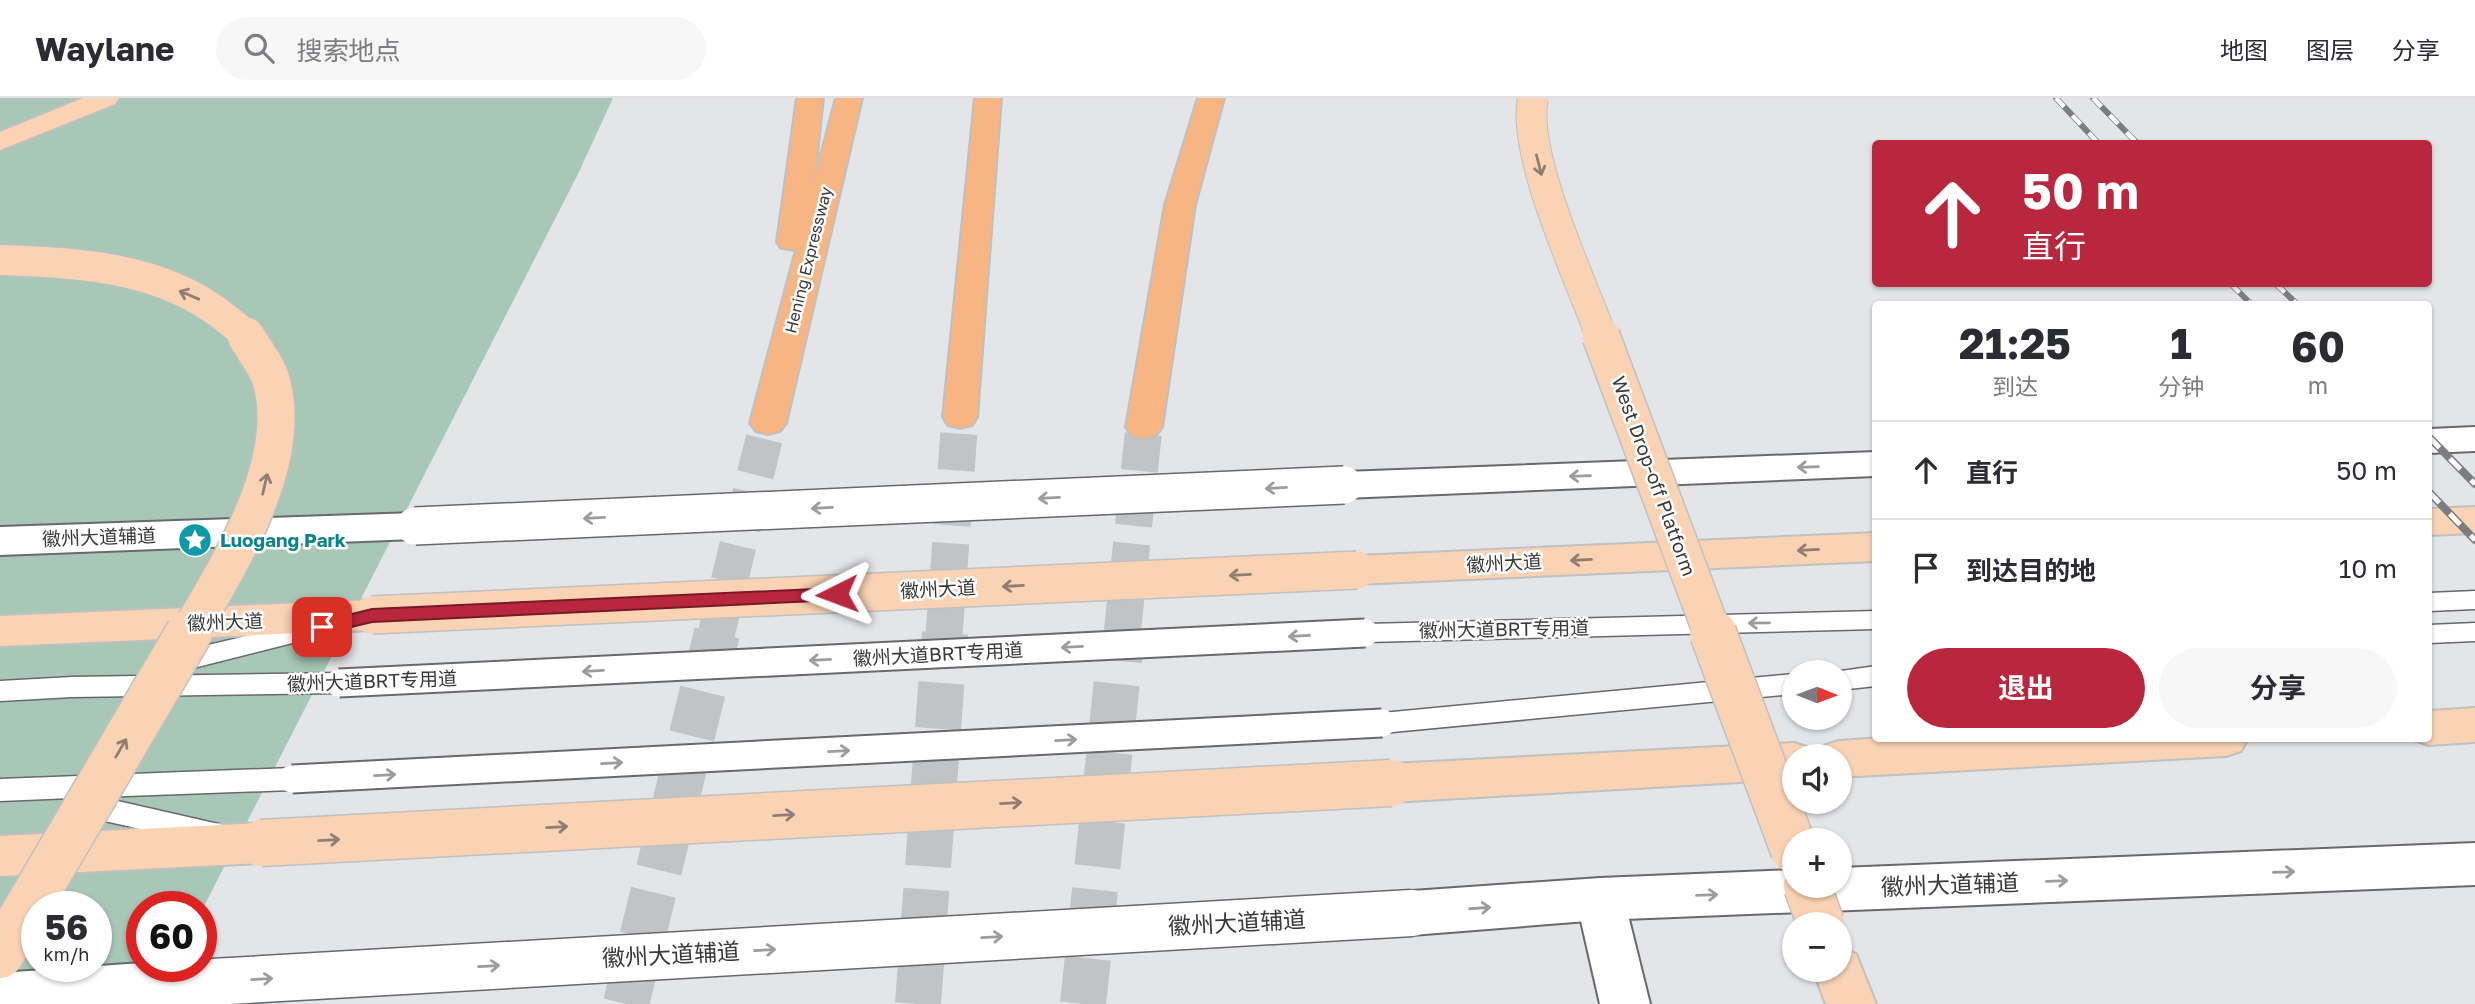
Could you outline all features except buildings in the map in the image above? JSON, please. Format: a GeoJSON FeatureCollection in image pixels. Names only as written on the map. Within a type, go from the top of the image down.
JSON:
{"type":"FeatureCollection","features":[{"type":"Feature","properties":{"kind":"highway","name":"Hening Expressway"},"geometry":{"type":"LineString","coordinates":[[810,98],[768,423],[849,98]]}},
{"type":"Feature","properties":{"kind":"highway"},"geometry":{"type":"LineString","coordinates":[[960,417],[988,98]]}},
{"type":"Feature","properties":{"kind":"highway"},"geometry":{"type":"LineString","coordinates":[[1144,427],[1180,205],[1211,98]]}},
{"type":"Feature","properties":{"kind":"main road"},"geometry":{"type":"LineString","coordinates":[[0,142],[106,98]]}},
{"type":"Feature","properties":{"kind":"main road","name":"West Drop-off Platform"},"geometry":{"type":"LineString","coordinates":[[1533,98],[1530,112],[1538,167],[1786,828]]}},
{"type":"Feature","properties":{"kind":"main road"},"geometry":{"type":"LineString","coordinates":[[0,260],[76,263],[134,274],[202,300],[244,333],[270,377],[277,431],[262,496],[222,576],[0,955]]}},
{"type":"Feature","properties":{"kind":"main road"},"geometry":{"type":"LineString","coordinates":[[2432,522],[2475,520]]}},
{"type":"Feature","properties":{"kind":"main road","name":"徽州大道"},"geometry":{"type":"LineString","coordinates":[[0,631],[1872,547]]}},
{"type":"Feature","properties":{"kind":"main road"},"geometry":{"type":"LineString","coordinates":[[2432,728],[2475,725]]}},
{"type":"Feature","properties":{"kind":"main road"},"geometry":{"type":"LineString","coordinates":[[1852,758],[2152,742]]}},
{"type":"Feature","properties":{"kind":"main road"},"geometry":{"type":"LineString","coordinates":[[0,856],[1782,762]]}},
{"type":"Feature","properties":{"kind":"main road"},"geometry":{"type":"LineString","coordinates":[[1843,982],[1851,1004]]}},
{"type":"Feature","properties":{"kind":"street"},"geometry":{"type":"LineString","coordinates":[[2432,441],[2475,439]]}},
{"type":"Feature","properties":{"kind":"street","name":"徽州大道辅道"},"geometry":{"type":"LineString","coordinates":[[0,541],[1872,464]]}},
{"type":"Feature","properties":{"kind":"street","name":"徽州大道辅道"},"geometry":{"type":"LineString","coordinates":[[0,997],[88,997],[194,983],[1600,900],[2475,864]]}},
{"type":"Feature","properties":{"kind":"street"},"geometry":{"type":"LineString","coordinates":[[1600,900],[1625,1004]]}},
{"type":"Feature","properties":{"kind":"lane"},"geometry":{"type":"LineString","coordinates":[[2432,602],[2475,600]]}},
{"type":"Feature","properties":{"kind":"lane"},"geometry":{"type":"LineString","coordinates":[[72,687],[372,615]]}},
{"type":"Feature","properties":{"kind":"lane","name":"徽州大道BRT专用道"},"geometry":{"type":"LineString","coordinates":[[0,691],[72,687],[339,683],[1367,633],[1872,620]]}},
{"type":"Feature","properties":{"kind":"lane"},"geometry":{"type":"LineString","coordinates":[[2432,634],[2475,632]]}},
{"type":"Feature","properties":{"kind":"lane"},"geometry":{"type":"LineString","coordinates":[[1852,679],[1872,676]]}},
{"type":"Feature","properties":{"kind":"lane"},"geometry":{"type":"LineString","coordinates":[[5,790],[292,779],[1382,723],[1782,685]]}},
{"type":"Feature","properties":{"kind":"lane"},"geometry":{"type":"LineString","coordinates":[[5,790],[261,843]]}},
{"type":"Feature","properties":{"kind":"green space","name":"Luogang Park"},"geometry":{"type":"Polygon","coordinates":[[[0,98],[613,98],[578,174],[212,891],[126,891],[126,970],[112,974],[112,891],[21,891],[21,982],[82,982],[0,1004],[0,98]]]}},
{"type":"Feature","properties":{"kind":"tunnel"},"geometry":{"type":"LineString","coordinates":[[944,635],[960,417]]}},
{"type":"Feature","properties":{"kind":"tunnel"},"geometry":{"type":"LineString","coordinates":[[716,635],[768,423]]}},
{"type":"Feature","properties":{"kind":"tunnel"},"geometry":{"type":"LineString","coordinates":[[1122,635],[1144,427]]}},
{"type":"Feature","properties":{"kind":"tunnel"},"geometry":{"type":"LineString","coordinates":[[626,1004],[717,633]]}},
{"type":"Feature","properties":{"kind":"tunnel"},"geometry":{"type":"LineString","coordinates":[[918,1004],[945,633]]}},
{"type":"Feature","properties":{"kind":"tunnel"},"geometry":{"type":"LineString","coordinates":[[1083,1004],[1122,633]]}},
{"type":"Feature","properties":{"kind":"railway"},"geometry":{"type":"LineString","coordinates":[[2056,98],[2095,140]]}},
{"type":"Feature","properties":{"kind":"railway"},"geometry":{"type":"LineString","coordinates":[[2093,98],[2134,140]]}},
{"type":"Feature","properties":{"kind":"railway"},"geometry":{"type":"LineString","coordinates":[[2234,287],[2248,301]]}},
{"type":"Feature","properties":{"kind":"railway"},"geometry":{"type":"LineString","coordinates":[[2279,287],[2294,301]]}},
{"type":"Feature","properties":{"kind":"railway"},"geometry":{"type":"LineString","coordinates":[[2432,440],[2475,484]]}},
{"type":"Feature","properties":{"kind":"railway"},"geometry":{"type":"LineString","coordinates":[[2432,495],[2475,540]]}},
{"type":"Feature","properties":{"kind":"place","name":"Luogang Park"},"geometry":{"type":"Point","coordinates":[195,540]}},
{"type":"Feature","properties":{"kind":"route"},"geometry":{"type":"LineString","coordinates":[[322,627],[372,615],[837,594]]}}]}
